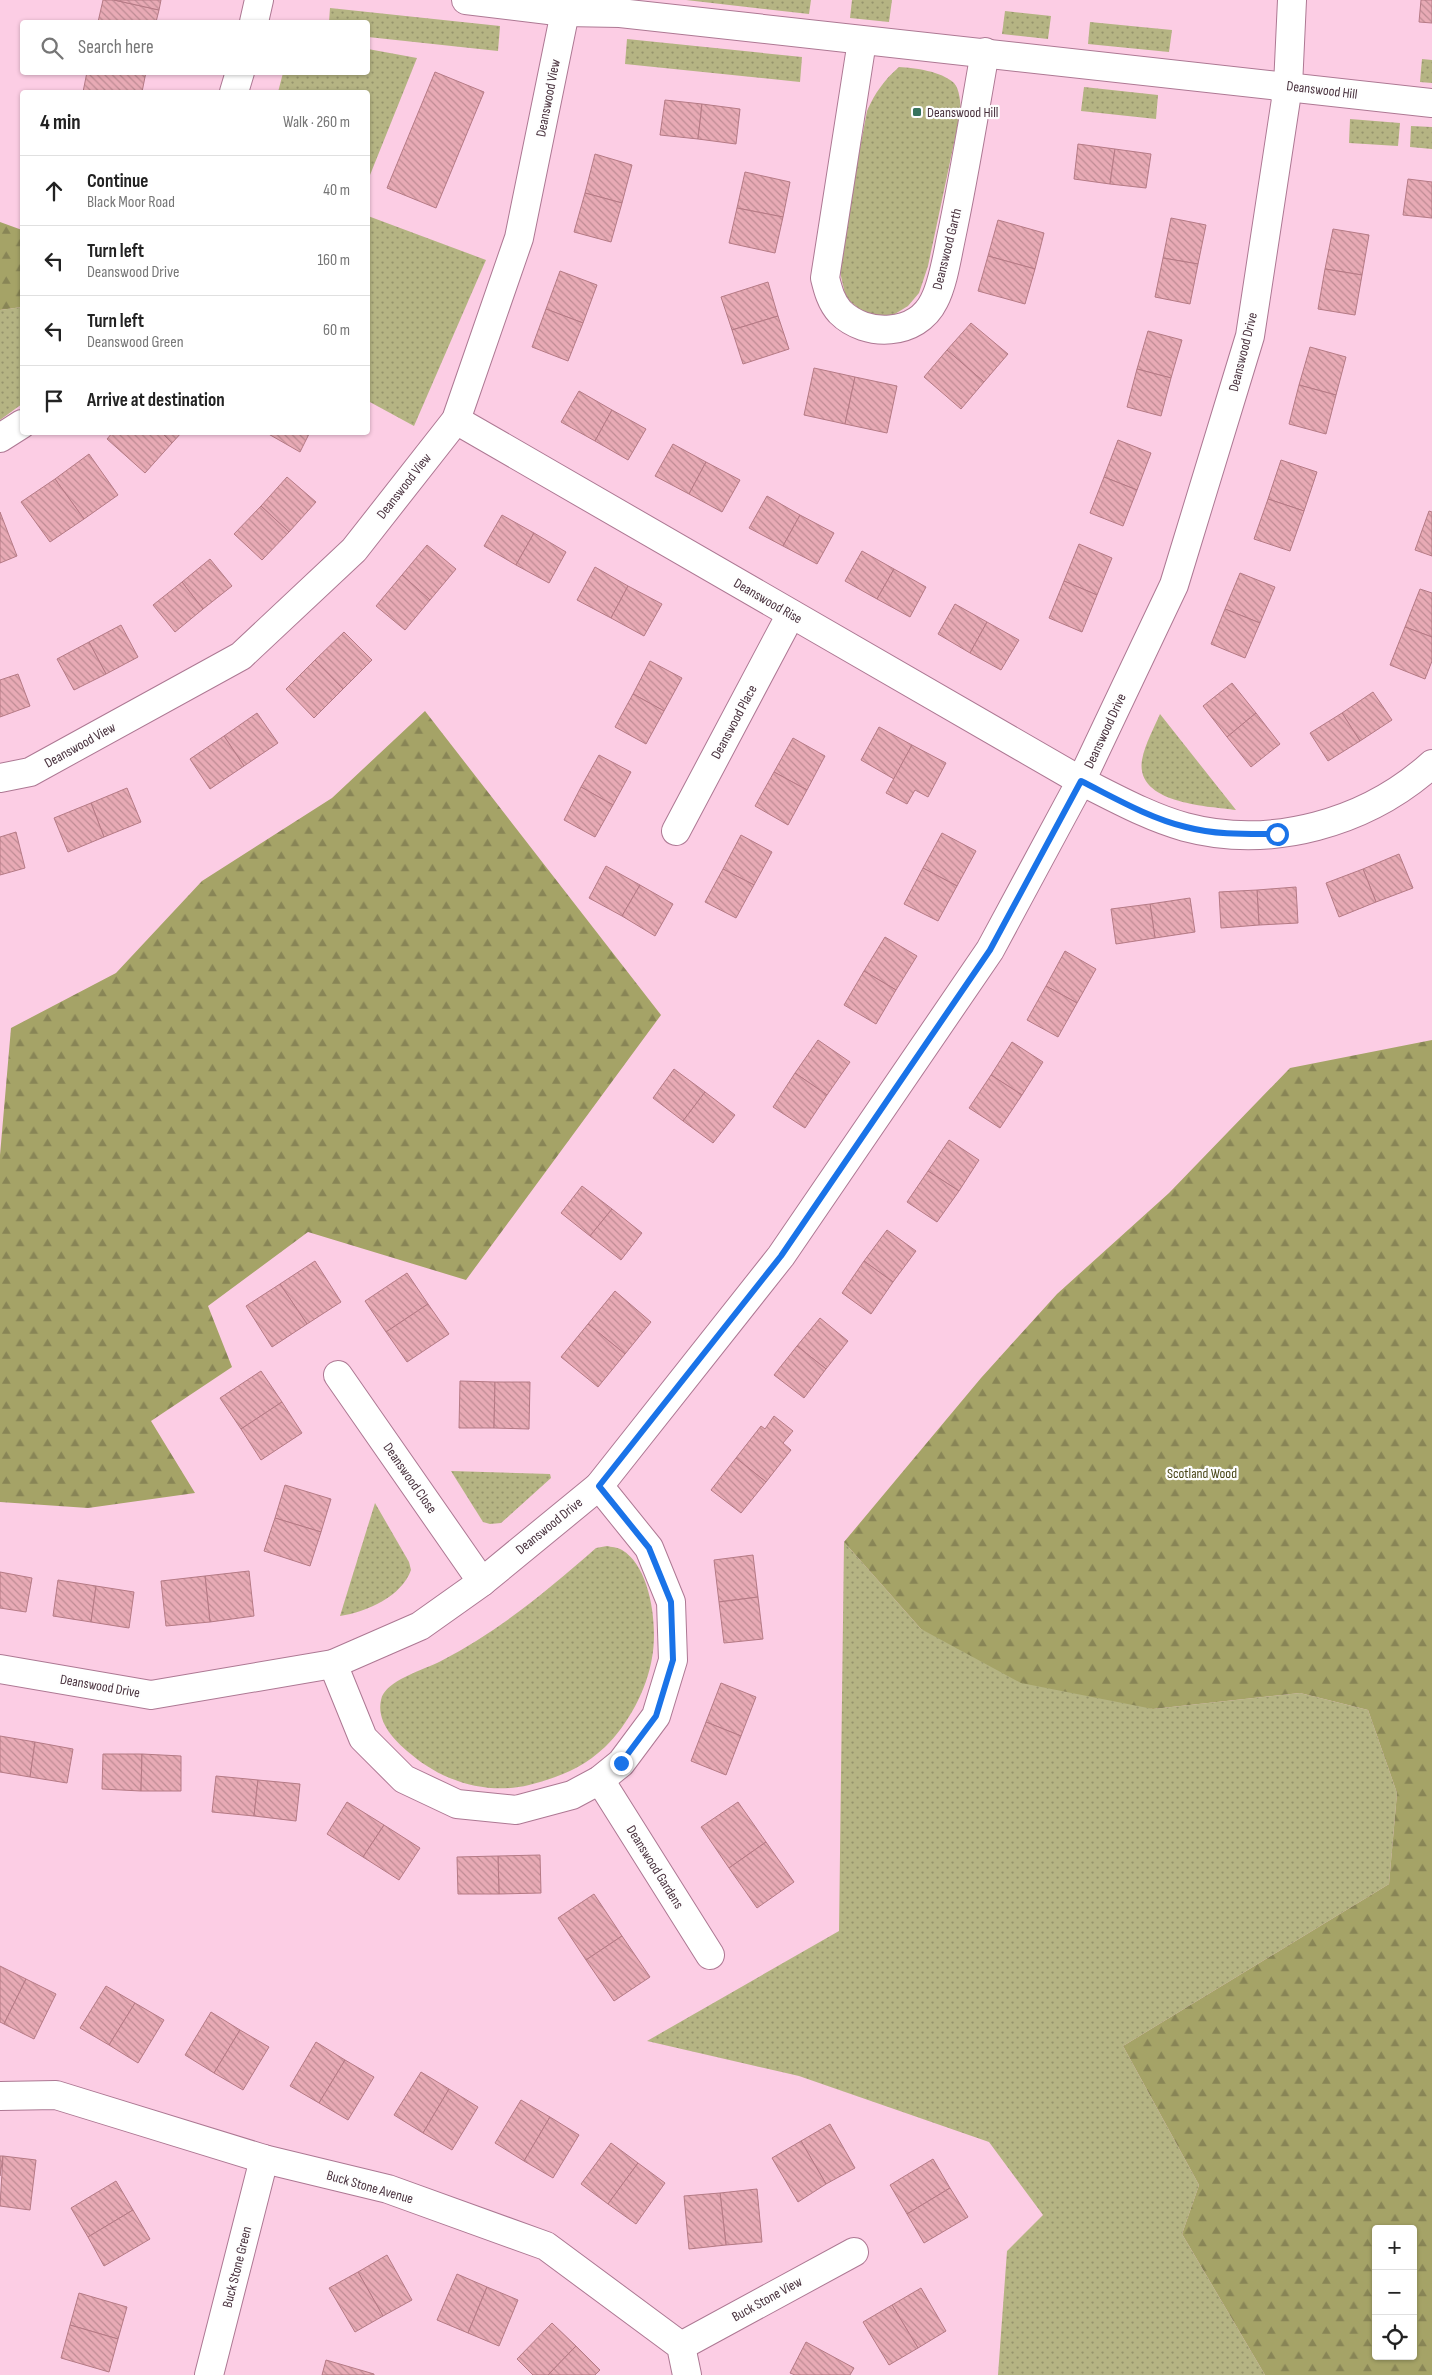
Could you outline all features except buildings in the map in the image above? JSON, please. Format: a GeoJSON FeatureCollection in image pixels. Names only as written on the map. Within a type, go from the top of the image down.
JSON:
{"type":"FeatureCollection","features":[{"type":"Feature","properties":{"kind":"street"},"geometry":{"type":"LineString","coordinates":[[255,20],[260,0]]}},
{"type":"Feature","properties":{"kind":"street","name":"Deanswood Hill"},"geometry":{"type":"LineString","coordinates":[[466,0],[565,12],[619,6],[862,41],[984,52],[1432,103]]}},
{"type":"Feature","properties":{"kind":"street","name":"Deanswood Drive"},"geometry":{"type":"LineString","coordinates":[[0,1670],[151,1695],[333,1664],[420,1626],[482,1582],[599,1486],[781,1256],[990,950],[1081,781],[1174,585],[1250,336],[1288,86],[1292,0]]}},
{"type":"Feature","properties":{"kind":"street","name":"Deanswood View"},"geometry":{"type":"LineString","coordinates":[[0,778],[30,772],[241,656],[354,550],[456,420],[519,238],[565,12]]}},
{"type":"Feature","properties":{"kind":"street","name":"Deanswood Garth"},"geometry":{"type":"LineString","coordinates":[[862,41],[825,278],[830,296],[840,311],[854,323],[871,329],[890,330],[907,325],[923,316],[934,301],[959,200],[984,52]]}},
{"type":"Feature","properties":{"kind":"street"},"geometry":{"type":"LineString","coordinates":[[235,90],[239,75]]}},
{"type":"Feature","properties":{"kind":"street","name":"Deanswood Rise"},"geometry":{"type":"LineString","coordinates":[[456,420],[1081,781],[1144,812],[1185,827],[1229,834],[1277,834],[1347,817],[1371,808],[1393,794],[1432,764]]}},
{"type":"Feature","properties":{"kind":"street"},"geometry":{"type":"LineString","coordinates":[[0,438],[20,425]]}},
{"type":"Feature","properties":{"kind":"street","name":"Deanswood Place"},"geometry":{"type":"LineString","coordinates":[[676,831],[791,614]]}},
{"type":"Feature","properties":{"kind":"street","name":"Deanswood Close"},"geometry":{"type":"LineString","coordinates":[[338,1374],[482,1582]]}},
{"type":"Feature","properties":{"kind":"street"},"geometry":{"type":"LineString","coordinates":[[333,1664],[363,1738],[404,1779],[457,1804],[516,1810],[572,1795],[600,1780],[621,1763],[656,1716],[673,1660],[671,1602],[649,1548],[599,1486]]}},
{"type":"Feature","properties":{"kind":"street","name":"Deanswood Gardens"},"geometry":{"type":"LineString","coordinates":[[600,1780],[710,1955]]}},
{"type":"Feature","properties":{"kind":"street","name":"Buck Stone Avenue"},"geometry":{"type":"LineString","coordinates":[[0,2096],[56,2095],[264,2159],[388,2190],[546,2246],[681,2346]]}},
{"type":"Feature","properties":{"kind":"street","name":"Buck Stone Green"},"geometry":{"type":"LineString","coordinates":[[210,2375],[264,2159]]}},
{"type":"Feature","properties":{"kind":"street","name":"Buck Stone View"},"geometry":{"type":"LineString","coordinates":[[681,2346],[854,2252]]}},
{"type":"Feature","properties":{"kind":"street"},"geometry":{"type":"LineString","coordinates":[[681,2346],[688,2375]]}},
{"type":"Feature","properties":{"kind":"shaded area"},"geometry":{"type":"Polygon","coordinates":[[[686,0],[811,0],[809,14],[686,0]]]}},
{"type":"Feature","properties":{"kind":"shaded area"},"geometry":{"type":"Polygon","coordinates":[[[852,0],[892,0],[889,22],[850,18],[852,0]]]}},
{"type":"Feature","properties":{"kind":"shaded area"},"geometry":{"type":"Polygon","coordinates":[[[330,8],[500,26],[498,51],[370,37],[370,20],[329,20],[330,8]]]}},
{"type":"Feature","properties":{"kind":"shaded area"},"geometry":{"type":"Polygon","coordinates":[[[1005,11],[1051,16],[1048,39],[1002,34],[1005,11]]]}},
{"type":"Feature","properties":{"kind":"shaded area"},"geometry":{"type":"Polygon","coordinates":[[[1090,22],[1172,30],[1169,52],[1088,44],[1090,22]]]}},
{"type":"Feature","properties":{"kind":"shaded area"},"geometry":{"type":"Polygon","coordinates":[[[627,39],[802,57],[800,82],[625,64],[627,39]]]}},
{"type":"Feature","properties":{"kind":"shaded area"},"geometry":{"type":"Polygon","coordinates":[[[370,49],[417,58],[370,175],[370,90],[279,90],[282,75],[370,75],[370,49]]]}},
{"type":"Feature","properties":{"kind":"shaded area"},"geometry":{"type":"Polygon","coordinates":[[[1422,59],[1432,60],[1432,83],[1420,82],[1422,59]]]}},
{"type":"Feature","properties":{"kind":"shaded area"},"geometry":{"type":"Polygon","coordinates":[[[899,67],[928,71],[949,79],[957,89],[961,110],[928,266],[919,293],[908,306],[890,317],[877,317],[863,312],[846,298],[840,272],[841,248],[867,111],[880,87],[899,67]]]}},
{"type":"Feature","properties":{"kind":"shaded area"},"geometry":{"type":"Polygon","coordinates":[[[1084,87],[1158,95],[1156,119],[1081,111],[1084,87]]]}},
{"type":"Feature","properties":{"kind":"shaded area"},"geometry":{"type":"Polygon","coordinates":[[[1350,119],[1400,123],[1398,146],[1349,143],[1350,119]]]}},
{"type":"Feature","properties":{"kind":"shaded area"},"geometry":{"type":"Polygon","coordinates":[[[1411,126],[1432,127],[1432,149],[1410,147],[1411,126]]]}},
{"type":"Feature","properties":{"kind":"shaded area"},"geometry":{"type":"Polygon","coordinates":[[[370,217],[486,260],[414,426],[370,402],[370,217]]]}},
{"type":"Feature","properties":{"kind":"shaded area"},"geometry":{"type":"Polygon","coordinates":[[[20,307],[20,405],[0,420],[0,310],[20,307]]]}},
{"type":"Feature","properties":{"kind":"shaded area"},"geometry":{"type":"Polygon","coordinates":[[[1160,714],[1236,810],[1176,800],[1161,794],[1150,786],[1143,775],[1142,760],[1147,742],[1160,714]]]}},
{"type":"Feature","properties":{"kind":"shaded area"},"geometry":{"type":"Polygon","coordinates":[[[451,1471],[550,1474],[551,1478],[501,1523],[490,1524],[483,1522],[451,1471]]]}},
{"type":"Feature","properties":{"kind":"shaded area"},"geometry":{"type":"Polygon","coordinates":[[[375,1503],[409,1562],[411,1570],[400,1588],[392,1595],[372,1607],[340,1616],[375,1503]]]}},
{"type":"Feature","properties":{"kind":"shaded area"},"geometry":{"type":"Polygon","coordinates":[[[844,1542],[921,1629],[1153,1709],[1300,1693],[1368,1710],[1397,1793],[1389,1884],[1123,2046],[1199,2185],[1182,2234],[1265,2375],[998,2375],[1007,2251],[1043,2215],[989,2142],[799,2076],[647,2041],[839,1931],[844,1542]]]}},
{"type":"Feature","properties":{"kind":"shaded area"},"geometry":{"type":"Polygon","coordinates":[[[607,1546],[622,1550],[632,1558],[640,1570],[646,1583],[653,1615],[654,1645],[646,1682],[641,1694],[629,1717],[605,1747],[588,1761],[550,1779],[514,1788],[498,1788],[482,1787],[452,1779],[412,1755],[394,1738],[384,1724],[380,1708],[384,1693],[390,1687],[406,1676],[441,1661],[483,1637],[541,1595],[596,1548],[607,1546]]]}},
{"type":"Feature","properties":{"kind":"green space"},"geometry":{"type":"Polygon","coordinates":[[[0,222],[20,229],[20,307],[0,310],[0,222]]]}},
{"type":"Feature","properties":{"kind":"green space"},"geometry":{"type":"Polygon","coordinates":[[[425,711],[661,1015],[466,1280],[308,1232],[208,1306],[232,1367],[151,1421],[195,1493],[88,1508],[0,1502],[0,1155],[11,1028],[116,973],[202,881],[332,798],[425,711]]]}},
{"type":"Feature","properties":{"kind":"green space","name":"Scotland Wood"},"geometry":{"type":"Polygon","coordinates":[[[1432,1040],[1432,2375],[1265,2375],[1182,2234],[1199,2185],[1123,2046],[1389,1884],[1397,1793],[1368,1710],[1300,1693],[1153,1709],[1021,1683],[921,1629],[844,1542],[981,1378],[1057,1294],[1169,1193],[1290,1068],[1432,1040]]]}},
{"type":"Feature","properties":{"kind":"place","name":"Deanswood Hill"},"geometry":{"type":"Point","coordinates":[917,112]}},
{"type":"Feature","properties":{"kind":"route"},"geometry":{"type":"LineString","coordinates":[[621,1763],[656,1716],[673,1660],[671,1602],[649,1548],[599,1486],[781,1256],[990,950],[1081,781],[1144,812],[1185,827],[1229,834],[1277,834]]}}]}
